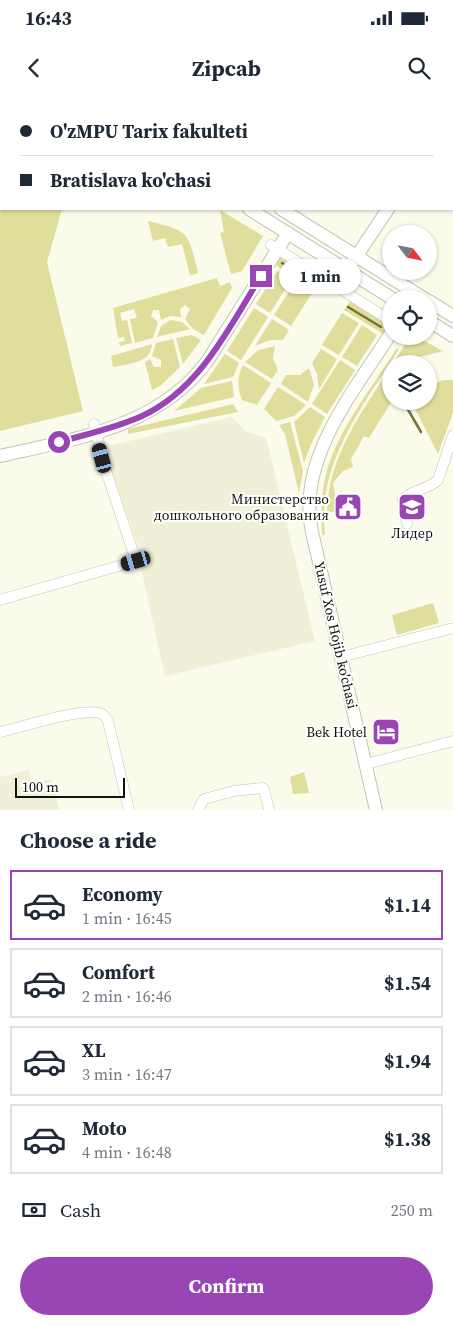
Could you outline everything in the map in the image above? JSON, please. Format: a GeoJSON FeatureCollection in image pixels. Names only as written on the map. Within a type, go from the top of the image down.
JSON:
{"type":"FeatureCollection","features":[{"type":"Feature","properties":{"kind":"main road"},"geometry":{"type":"LineString","coordinates":[[251,210],[382,292]]}},
{"type":"Feature","properties":{"kind":"main road"},"geometry":{"type":"LineString","coordinates":[[283,210],[408,290]]}},
{"type":"Feature","properties":{"kind":"main road"},"geometry":{"type":"LineString","coordinates":[[346,269],[377,210]]}},
{"type":"Feature","properties":{"kind":"main road"},"geometry":{"type":"LineString","coordinates":[[354,254],[387,210]]}},
{"type":"Feature","properties":{"kind":"main road"},"geometry":{"type":"LineString","coordinates":[[0,456],[95,428],[144,407],[170,391],[184,378],[210,343],[284,230]]}},
{"type":"Feature","properties":{"kind":"main road"},"geometry":{"type":"LineString","coordinates":[[437,308],[453,316]]}},
{"type":"Feature","properties":{"kind":"main road"},"geometry":{"type":"LineString","coordinates":[[437,326],[453,336]]}},
{"type":"Feature","properties":{"kind":"main road","name":"Yusuf Xos Hojib ko'chasi"},"geometry":{"type":"LineString","coordinates":[[376,810],[310,524],[309,508],[311,483],[317,459],[336,422],[384,345]]}},
{"type":"Feature","properties":{"kind":"main road","name":"Yusuf Xos Hojib ko'chasi"},"geometry":{"type":"LineString","coordinates":[[316,548],[316,500],[325,461],[342,426],[392,345]]}},
{"type":"Feature","properties":{"kind":"main road"},"geometry":{"type":"LineString","coordinates":[[0,448],[95,428]]}},
{"type":"Feature","properties":{"kind":"street"},"geometry":{"type":"LineString","coordinates":[[274,247],[382,315]]}},
{"type":"Feature","properties":{"kind":"street"},"geometry":{"type":"LineString","coordinates":[[0,600],[136,561],[106,471],[95,428]]}},
{"type":"Feature","properties":{"kind":"street"},"geometry":{"type":"LineString","coordinates":[[407,524],[404,498],[433,486],[438,480],[453,435]]}},
{"type":"Feature","properties":{"kind":"street"},"geometry":{"type":"LineString","coordinates":[[341,657],[453,628]]}},
{"type":"Feature","properties":{"kind":"street"},"geometry":{"type":"LineString","coordinates":[[0,732],[78,714],[98,713],[104,715],[108,721],[129,810]]}},
{"type":"Feature","properties":{"kind":"street"},"geometry":{"type":"LineString","coordinates":[[366,764],[453,741]]}},
{"type":"Feature","properties":{"kind":"street"},"geometry":{"type":"LineString","coordinates":[[198,810],[204,799],[234,791],[262,788],[264,789],[269,810]]}},
{"type":"Feature","properties":{"kind":"shaded area"},"geometry":{"type":"Polygon","coordinates":[[[0,210],[62,210],[47,262],[83,411],[0,431],[0,210]]]}},
{"type":"Feature","properties":{"kind":"shaded area"},"geometry":{"type":"Polygon","coordinates":[[[220,210],[263,236],[242,271],[231,274],[220,233],[224,232],[220,210]]]}},
{"type":"Feature","properties":{"kind":"shaded area"},"geometry":{"type":"Polygon","coordinates":[[[148,221],[180,231],[185,235],[192,249],[198,273],[190,275],[182,244],[168,247],[165,238],[153,241],[148,221]]]}},
{"type":"Feature","properties":{"kind":"shaded area"},"geometry":{"type":"Polygon","coordinates":[[[279,258],[283,258],[314,278],[308,287],[274,264],[279,258]]]}},
{"type":"Feature","properties":{"kind":"shaded area"},"geometry":{"type":"Polygon","coordinates":[[[277,271],[291,280],[270,313],[256,304],[277,271]]]}},
{"type":"Feature","properties":{"kind":"shaded area"},"geometry":{"type":"Polygon","coordinates":[[[217,278],[220,286],[230,282],[232,288],[204,335],[193,329],[185,319],[190,309],[185,305],[180,309],[181,317],[170,316],[161,320],[159,310],[153,310],[151,316],[158,322],[153,338],[135,343],[130,319],[137,318],[134,309],[120,313],[122,321],[127,320],[132,343],[120,346],[119,342],[125,341],[124,337],[118,338],[113,308],[217,278]]]}},
{"type":"Feature","properties":{"kind":"shaded area"},"geometry":{"type":"Polygon","coordinates":[[[295,282],[312,293],[291,326],[274,315],[295,282]]]}},
{"type":"Feature","properties":{"kind":"shaded area"},"geometry":{"type":"Polygon","coordinates":[[[351,300],[382,320],[382,333],[344,310],[351,300]]]}},
{"type":"Feature","properties":{"kind":"shaded area"},"geometry":{"type":"Polygon","coordinates":[[[254,308],[268,317],[241,360],[227,351],[254,308]]]}},
{"type":"Feature","properties":{"kind":"shaded area"},"geometry":{"type":"Polygon","coordinates":[[[342,313],[359,323],[339,355],[322,345],[342,313]]]}},
{"type":"Feature","properties":{"kind":"shaded area"},"geometry":{"type":"Polygon","coordinates":[[[272,319],[289,330],[283,340],[270,340],[255,346],[272,319]]]}},
{"type":"Feature","properties":{"kind":"shaded area"},"geometry":{"type":"Polygon","coordinates":[[[171,320],[182,322],[190,329],[157,337],[161,326],[171,320]]]}},
{"type":"Feature","properties":{"kind":"shaded area"},"geometry":{"type":"Polygon","coordinates":[[[362,325],[377,335],[357,366],[342,357],[362,325]]]}},
{"type":"Feature","properties":{"kind":"shaded area"},"geometry":{"type":"Polygon","coordinates":[[[192,335],[201,340],[183,364],[176,338],[192,335]]]}},
{"type":"Feature","properties":{"kind":"shaded area"},"geometry":{"type":"Polygon","coordinates":[[[173,339],[180,367],[160,386],[152,390],[145,362],[150,359],[154,367],[161,367],[161,360],[152,356],[156,343],[173,339]]]}},
{"type":"Feature","properties":{"kind":"shaded area"},"geometry":{"type":"Polygon","coordinates":[[[152,344],[148,355],[138,362],[113,367],[111,356],[152,344]]]}},
{"type":"Feature","properties":{"kind":"shaded area"},"geometry":{"type":"Polygon","coordinates":[[[405,345],[432,345],[443,351],[427,355],[398,355],[405,345]]]}},
{"type":"Feature","properties":{"kind":"shaded area"},"geometry":{"type":"Polygon","coordinates":[[[275,346],[273,359],[278,370],[272,379],[245,362],[258,350],[275,346]]]}},
{"type":"Feature","properties":{"kind":"shaded area"},"geometry":{"type":"Polygon","coordinates":[[[397,348],[399,349],[395,355],[392,355],[397,348]]]}},
{"type":"Feature","properties":{"kind":"shaded area"},"geometry":{"type":"Polygon","coordinates":[[[321,349],[337,359],[319,389],[317,374],[312,363],[321,349]]]}},
{"type":"Feature","properties":{"kind":"shaded area"},"geometry":{"type":"Polygon","coordinates":[[[225,354],[239,363],[233,377],[204,384],[225,354]]]}},
{"type":"Feature","properties":{"kind":"shaded area"},"geometry":{"type":"Polygon","coordinates":[[[340,360],[355,370],[327,414],[312,404],[340,360]]]}},
{"type":"Feature","properties":{"kind":"shaded area"},"geometry":{"type":"Polygon","coordinates":[[[243,365],[271,383],[257,405],[242,400],[240,396],[239,378],[243,365]]]}},
{"type":"Feature","properties":{"kind":"shaded area"},"geometry":{"type":"Polygon","coordinates":[[[309,368],[314,385],[308,402],[281,384],[286,375],[300,375],[309,368]]]}},
{"type":"Feature","properties":{"kind":"shaded area"},"geometry":{"type":"Polygon","coordinates":[[[382,370],[382,376],[358,414],[335,459],[328,482],[324,507],[325,534],[322,535],[323,492],[330,461],[337,443],[382,370]]]}},
{"type":"Feature","properties":{"kind":"shaded area"},"geometry":{"type":"Polygon","coordinates":[[[382,380],[382,410],[386,410],[369,438],[364,436],[351,459],[353,467],[343,471],[333,483],[338,511],[327,513],[333,474],[339,456],[356,422],[382,380]]]}},
{"type":"Feature","properties":{"kind":"shaded area"},"geometry":{"type":"Polygon","coordinates":[[[444,380],[453,380],[453,413],[438,454],[416,410],[437,410],[437,383],[444,380]]]}},
{"type":"Feature","properties":{"kind":"shaded area"},"geometry":{"type":"Polygon","coordinates":[[[232,381],[234,397],[174,411],[201,388],[232,381]]]}},
{"type":"Feature","properties":{"kind":"shaded area"},"geometry":{"type":"Polygon","coordinates":[[[278,387],[306,405],[294,416],[276,421],[264,409],[278,387]]]}},
{"type":"Feature","properties":{"kind":"shaded area"},"geometry":{"type":"Polygon","coordinates":[[[233,404],[238,412],[128,434],[128,429],[233,404]]]}},
{"type":"Feature","properties":{"kind":"shaded area"},"geometry":{"type":"Polygon","coordinates":[[[310,407],[325,417],[304,463],[294,422],[310,407]]]}},
{"type":"Feature","properties":{"kind":"shaded area"},"geometry":{"type":"Polygon","coordinates":[[[232,417],[245,431],[266,438],[315,641],[165,676],[140,564],[144,563],[103,447],[232,417]]]}},
{"type":"Feature","properties":{"kind":"shaded area"},"geometry":{"type":"Polygon","coordinates":[[[290,422],[303,471],[299,493],[285,434],[279,425],[290,422]]]}},
{"type":"Feature","properties":{"kind":"shaded area"},"geometry":{"type":"Polygon","coordinates":[[[433,603],[439,623],[397,635],[392,615],[433,603]]]}},
{"type":"Feature","properties":{"kind":"shaded area"},"geometry":{"type":"Polygon","coordinates":[[[29,770],[31,784],[51,779],[59,810],[0,810],[0,777],[29,770]]]}},
{"type":"Feature","properties":{"kind":"shaded area"},"geometry":{"type":"Polygon","coordinates":[[[304,772],[309,793],[293,794],[290,777],[304,772]]]}},
{"type":"Feature","properties":{"kind":"waterway"},"geometry":{"type":"LineString","coordinates":[[282,263],[310,282]]}},
{"type":"Feature","properties":{"kind":"waterway"},"geometry":{"type":"LineString","coordinates":[[348,307],[381,327]]}},
{"type":"Feature","properties":{"kind":"waterway"},"geometry":{"type":"LineString","coordinates":[[408,410],[421,432]]}},
{"type":"Feature","properties":{"kind":"place","name":"Министерство дошкольного образования"},"geometry":{"type":"Point","coordinates":[348,507]}},
{"type":"Feature","properties":{"kind":"place","name":"Лидер"},"geometry":{"type":"Point","coordinates":[412,507]}},
{"type":"Feature","properties":{"kind":"place","name":"Bek Hotel"},"geometry":{"type":"Point","coordinates":[386,732]}},
{"type":"Feature","properties":{"kind":"route"},"geometry":{"type":"LineString","coordinates":[[59,442],[141,417],[163,404],[182,389],[197,375],[208,360],[261,276]]}}]}
